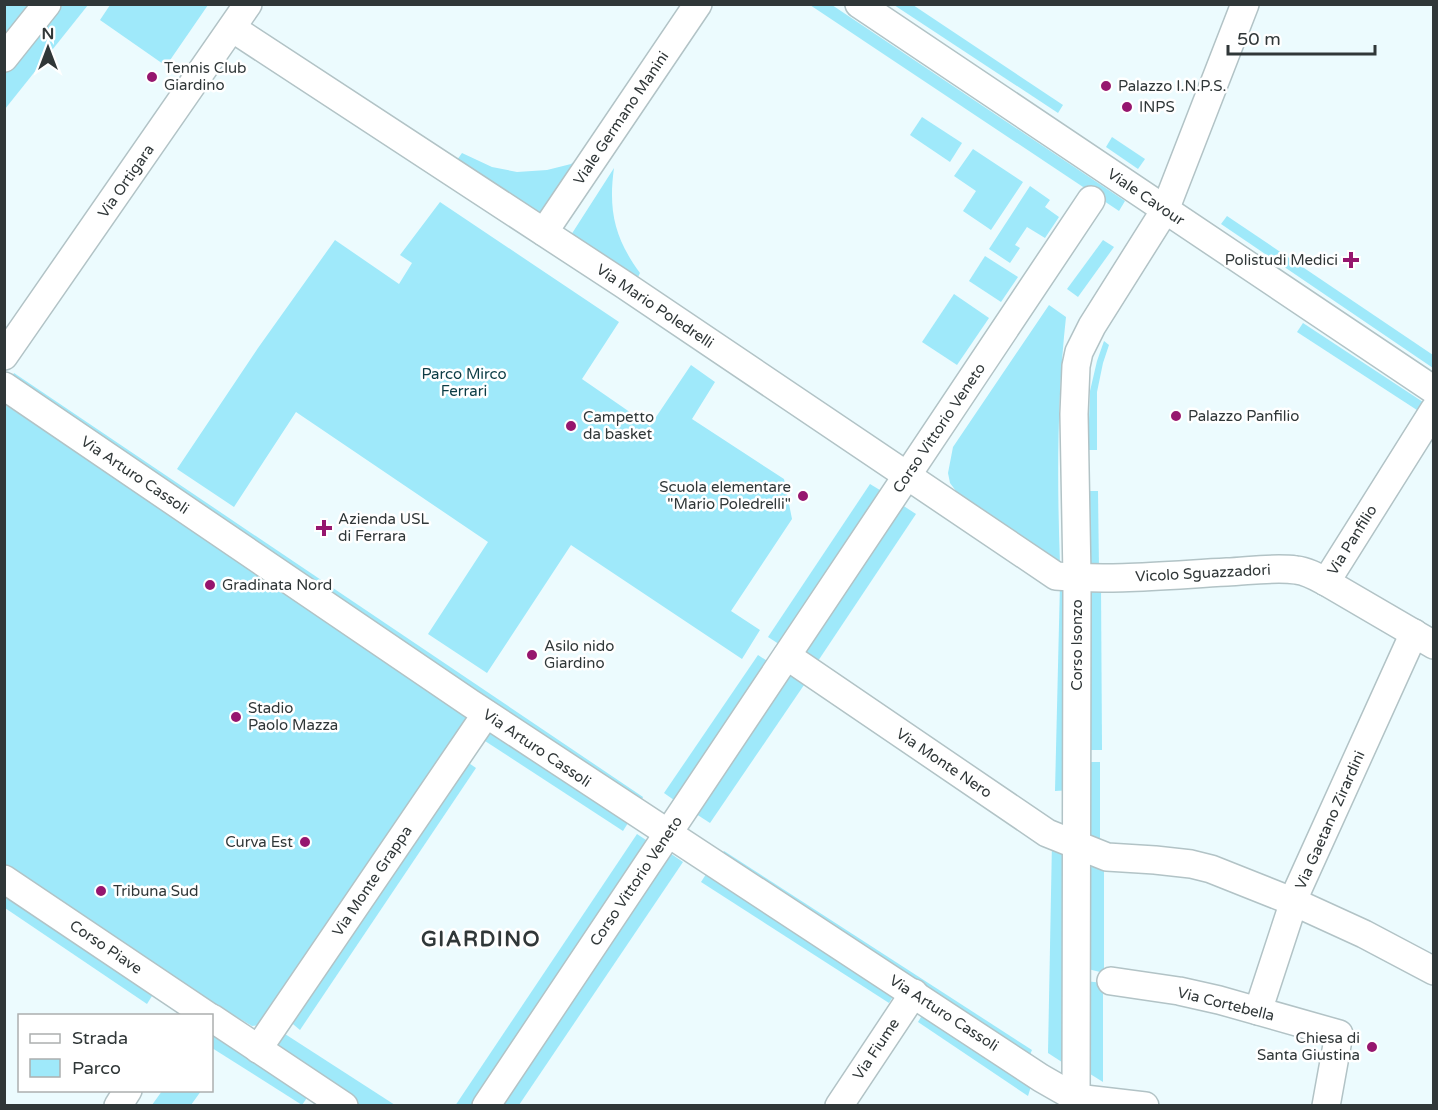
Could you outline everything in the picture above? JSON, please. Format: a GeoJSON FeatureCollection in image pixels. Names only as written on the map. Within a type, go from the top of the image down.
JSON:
{"type":"FeatureCollection","features":[{"type":"Feature","properties":{"kind":"street"},"geometry":{"type":"LineString","coordinates":[[4,58],[47,4]]}},
{"type":"Feature","properties":{"kind":"street","name":"Via Ortigara"},"geometry":{"type":"LineString","coordinates":[[4,356],[248,4]]}},
{"type":"Feature","properties":{"kind":"street","name":"Viale Germano Manini"},"geometry":{"type":"LineString","coordinates":[[544,232],[698,4]]}},
{"type":"Feature","properties":{"kind":"street","name":"Viale Cavour"},"geometry":{"type":"LineString","coordinates":[[859,4],[1434,390]]}},
{"type":"Feature","properties":{"kind":"street","name":"Corso Isonzo"},"geometry":{"type":"LineString","coordinates":[[1076,1102],[1077,578],[1074,414],[1076,366],[1079,352],[1092,326],[1165,210],[1245,4]]}},
{"type":"Feature","properties":{"kind":"street","name":"Via Mario Poledrelli"},"geometry":{"type":"LineString","coordinates":[[232,28],[544,232],[1056,576],[1077,578]]}},
{"type":"Feature","properties":{"kind":"street","name":"Corso Vittorio Veneto"},"geometry":{"type":"LineString","coordinates":[[486,1106],[1091,201]]}},
{"type":"Feature","properties":{"kind":"street","name":"Via Arturo Cassoli"},"geometry":{"type":"LineString","coordinates":[[4,386],[478,708],[914,993],[1076,1102]]}},
{"type":"Feature","properties":{"kind":"street","name":"Via Panfilio"},"geometry":{"type":"LineString","coordinates":[[1424,639],[1326,582],[1429,416]]}},
{"type":"Feature","properties":{"kind":"street","name":"Vicolo Sguazzadori"},"geometry":{"type":"LineString","coordinates":[[1077,578],[1298,570],[1326,582]]}},
{"type":"Feature","properties":{"kind":"street","name":"Via Gaetano Zirardini"},"geometry":{"type":"LineString","coordinates":[[1258,1011],[1298,889],[1424,639]]}},
{"type":"Feature","properties":{"kind":"street","name":"Via Monte Nero"},"geometry":{"type":"LineString","coordinates":[[787,656],[1047,833],[1107,857],[1155,860],[1211,868],[1364,934],[1434,971]]}},
{"type":"Feature","properties":{"kind":"street","name":"Via Monte Grappa"},"geometry":{"type":"LineString","coordinates":[[258,1049],[478,708]]}},
{"type":"Feature","properties":{"kind":"street","name":"Corso Piave"},"geometry":{"type":"LineString","coordinates":[[4,879],[191,1011]]}},
{"type":"Feature","properties":{"kind":"street","name":"Via Cortebella"},"geometry":{"type":"LineString","coordinates":[[1111,981],[1179,991],[1219,1000],[1339,1034],[1326,1106]]}},
{"type":"Feature","properties":{"kind":"street","name":"Via Fiume"},"geometry":{"type":"LineString","coordinates":[[839,1106],[914,993]]}},
{"type":"Feature","properties":{"kind":"street"},"geometry":{"type":"LineString","coordinates":[[213,1019],[344,1106]]}},
{"type":"Feature","properties":{"kind":"street"},"geometry":{"type":"LineString","coordinates":[[118,1106],[127,1092]]}},
{"type":"Feature","properties":{"kind":"street"},"geometry":{"type":"LineString","coordinates":[[1076,1102],[1145,1106]]}},
{"type":"Feature","properties":{"kind":"green space"},"geometry":{"type":"Polygon","coordinates":[[[5,5],[35,5],[5,44],[5,5]]]}},
{"type":"Feature","properties":{"kind":"green space"},"geometry":{"type":"Polygon","coordinates":[[[58,5],[88,5],[5,109],[5,72],[58,5]]]}},
{"type":"Feature","properties":{"kind":"green space"},"geometry":{"type":"Polygon","coordinates":[[[110,5],[208,5],[166,66],[100,20],[110,5]]]}},
{"type":"Feature","properties":{"kind":"green space"},"geometry":{"type":"Polygon","coordinates":[[[810,5],[832,5],[1125,201],[1119,211],[810,5]]]}},
{"type":"Feature","properties":{"kind":"green space"},"geometry":{"type":"Polygon","coordinates":[[[894,5],[913,5],[1063,105],[1058,113],[894,5]]]}},
{"type":"Feature","properties":{"kind":"green space"},"geometry":{"type":"Polygon","coordinates":[[[922,117],[962,143],[950,162],[910,135],[922,117]]]}},
{"type":"Feature","properties":{"kind":"green space"},"geometry":{"type":"Polygon","coordinates":[[[1112,137],[1145,159],[1138,169],[1106,147],[1112,137]]]}},
{"type":"Feature","properties":{"kind":"green space"},"geometry":{"type":"Polygon","coordinates":[[[973,149],[1023,182],[991,230],[963,211],[976,191],[954,176],[973,149]]]}},
{"type":"Feature","properties":{"kind":"green space"},"geometry":{"type":"Polygon","coordinates":[[[586,152],[540,214],[457,160],[462,153],[492,167],[517,172],[547,170],[571,164],[586,152]]]}},
{"type":"Feature","properties":{"kind":"green space"},"geometry":{"type":"Polygon","coordinates":[[[614,168],[612,198],[615,224],[631,260],[640,273],[637,279],[571,235],[614,168]]]}},
{"type":"Feature","properties":{"kind":"green space"},"geometry":{"type":"Polygon","coordinates":[[[1030,186],[1050,200],[1045,207],[1059,217],[1045,238],[1027,227],[1015,245],[1020,248],[1010,263],[989,249],[1030,186]]]}},
{"type":"Feature","properties":{"kind":"green space","name":"Parco Mirco Ferrari"},"geometry":{"type":"Polygon","coordinates":[[[440,202],[619,322],[582,379],[650,426],[691,365],[715,382],[692,419],[784,479],[792,519],[731,611],[760,630],[742,659],[571,545],[487,673],[428,634],[488,542],[296,412],[234,507],[177,469],[258,348],[335,240],[399,284],[412,263],[400,255],[440,202]]]}},
{"type":"Feature","properties":{"kind":"green space"},"geometry":{"type":"Polygon","coordinates":[[[1227,216],[1433,355],[1433,368],[1221,224],[1227,216]]]}},
{"type":"Feature","properties":{"kind":"green space"},"geometry":{"type":"Polygon","coordinates":[[[1103,240],[1114,247],[1078,297],[1067,289],[1103,240]]]}},
{"type":"Feature","properties":{"kind":"green space"},"geometry":{"type":"Polygon","coordinates":[[[985,256],[1018,277],[1001,302],[969,281],[985,256]]]}},
{"type":"Feature","properties":{"kind":"green space"},"geometry":{"type":"Polygon","coordinates":[[[954,294],[989,318],[957,365],[922,342],[954,294]]]}},
{"type":"Feature","properties":{"kind":"green space"},"geometry":{"type":"Polygon","coordinates":[[[1049,305],[1066,317],[1058,440],[1060,564],[959,495],[950,483],[948,473],[953,447],[1049,305]]]}},
{"type":"Feature","properties":{"kind":"green space"},"geometry":{"type":"Polygon","coordinates":[[[1303,323],[1426,404],[1420,412],[1297,332],[1303,323]]]}},
{"type":"Feature","properties":{"kind":"green space"},"geometry":{"type":"Polygon","coordinates":[[[1104,341],[1109,345],[1097,392],[1097,450],[1088,450],[1090,391],[1104,341]]]}},
{"type":"Feature","properties":{"kind":"green space"},"geometry":{"type":"Polygon","coordinates":[[[14,373],[643,797],[637,810],[7,385],[14,373]]]}},
{"type":"Feature","properties":{"kind":"green space","name":"Stadio Paolo Mazza"},"geometry":{"type":"Polygon","coordinates":[[[4,404],[466,710],[468,724],[269,1024],[252,1026],[161,972],[5,870],[4,404]]]}},
{"type":"Feature","properties":{"kind":"green space"},"geometry":{"type":"Polygon","coordinates":[[[870,484],[888,495],[785,648],[768,637],[870,484]]]}},
{"type":"Feature","properties":{"kind":"green space"},"geometry":{"type":"Polygon","coordinates":[[[1085,491],[1098,491],[1099,570],[1086,570],[1085,491]]]}},
{"type":"Feature","properties":{"kind":"green space"},"geometry":{"type":"Polygon","coordinates":[[[899,503],[916,514],[814,667],[796,655],[899,503]]]}},
{"type":"Feature","properties":{"kind":"green space"},"geometry":{"type":"Polygon","coordinates":[[[1060,583],[1072,584],[1073,790],[1055,791],[1060,583]]]}},
{"type":"Feature","properties":{"kind":"green space"},"geometry":{"type":"Polygon","coordinates":[[[1084,585],[1101,585],[1102,750],[1085,750],[1084,585]]]}},
{"type":"Feature","properties":{"kind":"green space"},"geometry":{"type":"Polygon","coordinates":[[[758,655],[775,666],[681,805],[664,793],[758,655]]]}},
{"type":"Feature","properties":{"kind":"green space"},"geometry":{"type":"Polygon","coordinates":[[[787,673],[804,685],[710,823],[693,812],[787,673]]]}},
{"type":"Feature","properties":{"kind":"green space"},"geometry":{"type":"Polygon","coordinates":[[[495,725],[633,815],[623,831],[485,741],[495,725]]]}},
{"type":"Feature","properties":{"kind":"green space"},"geometry":{"type":"Polygon","coordinates":[[[463,759],[476,768],[300,1030],[287,1019],[463,759]]]}},
{"type":"Feature","properties":{"kind":"green space"},"geometry":{"type":"Polygon","coordinates":[[[1088,762],[1100,762],[1100,840],[1088,840],[1088,762]]]}},
{"type":"Feature","properties":{"kind":"green space"},"geometry":{"type":"Polygon","coordinates":[[[637,834],[655,846],[480,1105],[455,1106],[637,834]]]}},
{"type":"Feature","properties":{"kind":"green space"},"geometry":{"type":"Polygon","coordinates":[[[1052,841],[1070,851],[1068,1066],[1048,1053],[1052,841]]]}},
{"type":"Feature","properties":{"kind":"green space"},"geometry":{"type":"Polygon","coordinates":[[[664,849],[683,862],[519,1105],[492,1106],[664,849]]]}},
{"type":"Feature","properties":{"kind":"green space"},"geometry":{"type":"Polygon","coordinates":[[[724,851],[1032,1050],[1026,1064],[717,860],[724,851]]]}},
{"type":"Feature","properties":{"kind":"green space"},"geometry":{"type":"Polygon","coordinates":[[[1084,855],[1104,862],[1104,973],[1084,968],[1084,855]]]}},
{"type":"Feature","properties":{"kind":"green space"},"geometry":{"type":"Polygon","coordinates":[[[712,865],[899,987],[889,1003],[701,882],[712,865]]]}},
{"type":"Feature","properties":{"kind":"green space"},"geometry":{"type":"Polygon","coordinates":[[[4,886],[157,988],[147,1004],[5,908],[4,886]]]}},
{"type":"Feature","properties":{"kind":"green space"},"geometry":{"type":"Polygon","coordinates":[[[1085,981],[1103,983],[1103,1082],[1087,1072],[1085,981]]]}},
{"type":"Feature","properties":{"kind":"green space"},"geometry":{"type":"Polygon","coordinates":[[[927,1007],[1034,1077],[1028,1096],[918,1022],[927,1007]]]}},
{"type":"Feature","properties":{"kind":"green space"},"geometry":{"type":"Polygon","coordinates":[[[213,1024],[313,1089],[302,1105],[213,1049],[213,1024]]]}},
{"type":"Feature","properties":{"kind":"green space"},"geometry":{"type":"Polygon","coordinates":[[[285,1034],[395,1105],[359,1105],[274,1050],[285,1034]]]}},
{"type":"Feature","properties":{"kind":"green space"},"geometry":{"type":"Polygon","coordinates":[[[161,1092],[200,1092],[191,1105],[152,1105],[161,1092]]]}},
{"type":"Feature","properties":{"kind":"place","name":"Tennis Club Giardino"},"geometry":{"type":"Point","coordinates":[152,77]}},
{"type":"Feature","properties":{"kind":"place","name":"Palazzo I.N.P.S."},"geometry":{"type":"Point","coordinates":[1106,86]}},
{"type":"Feature","properties":{"kind":"place","name":"INPS"},"geometry":{"type":"Point","coordinates":[1127,107]}},
{"type":"Feature","properties":{"kind":"place","name":"Polistudi Medici"},"geometry":{"type":"Point","coordinates":[1351,260]}},
{"type":"Feature","properties":{"kind":"place","name":"Palazzo Panfilio"},"geometry":{"type":"Point","coordinates":[1176,416]}},
{"type":"Feature","properties":{"kind":"place","name":"Campetto da basket"},"geometry":{"type":"Point","coordinates":[571,426]}},
{"type":"Feature","properties":{"kind":"place","name":"Scuola elementare \"Mario Poledrelli\""},"geometry":{"type":"Point","coordinates":[803,496]}},
{"type":"Feature","properties":{"kind":"place","name":"Azienda USL di Ferrara"},"geometry":{"type":"Point","coordinates":[324,528]}},
{"type":"Feature","properties":{"kind":"place","name":"Gradinata Nord"},"geometry":{"type":"Point","coordinates":[210,585]}},
{"type":"Feature","properties":{"kind":"place","name":"Asilo nido Giardino"},"geometry":{"type":"Point","coordinates":[532,655]}},
{"type":"Feature","properties":{"kind":"place","name":"Stadio Paolo Mazza"},"geometry":{"type":"Point","coordinates":[236,717]}},
{"type":"Feature","properties":{"kind":"place","name":"Curva Est"},"geometry":{"type":"Point","coordinates":[305,842]}},
{"type":"Feature","properties":{"kind":"place","name":"Tribuna Sud"},"geometry":{"type":"Point","coordinates":[101,891]}},
{"type":"Feature","properties":{"kind":"place","name":"Chiesa di Santa Giustina"},"geometry":{"type":"Point","coordinates":[1372,1047]}},
{"type":"Feature","properties":{"kind":"district","name":"GIARDINO"},"geometry":{"type":"Point","coordinates":[481,939]}}]}
